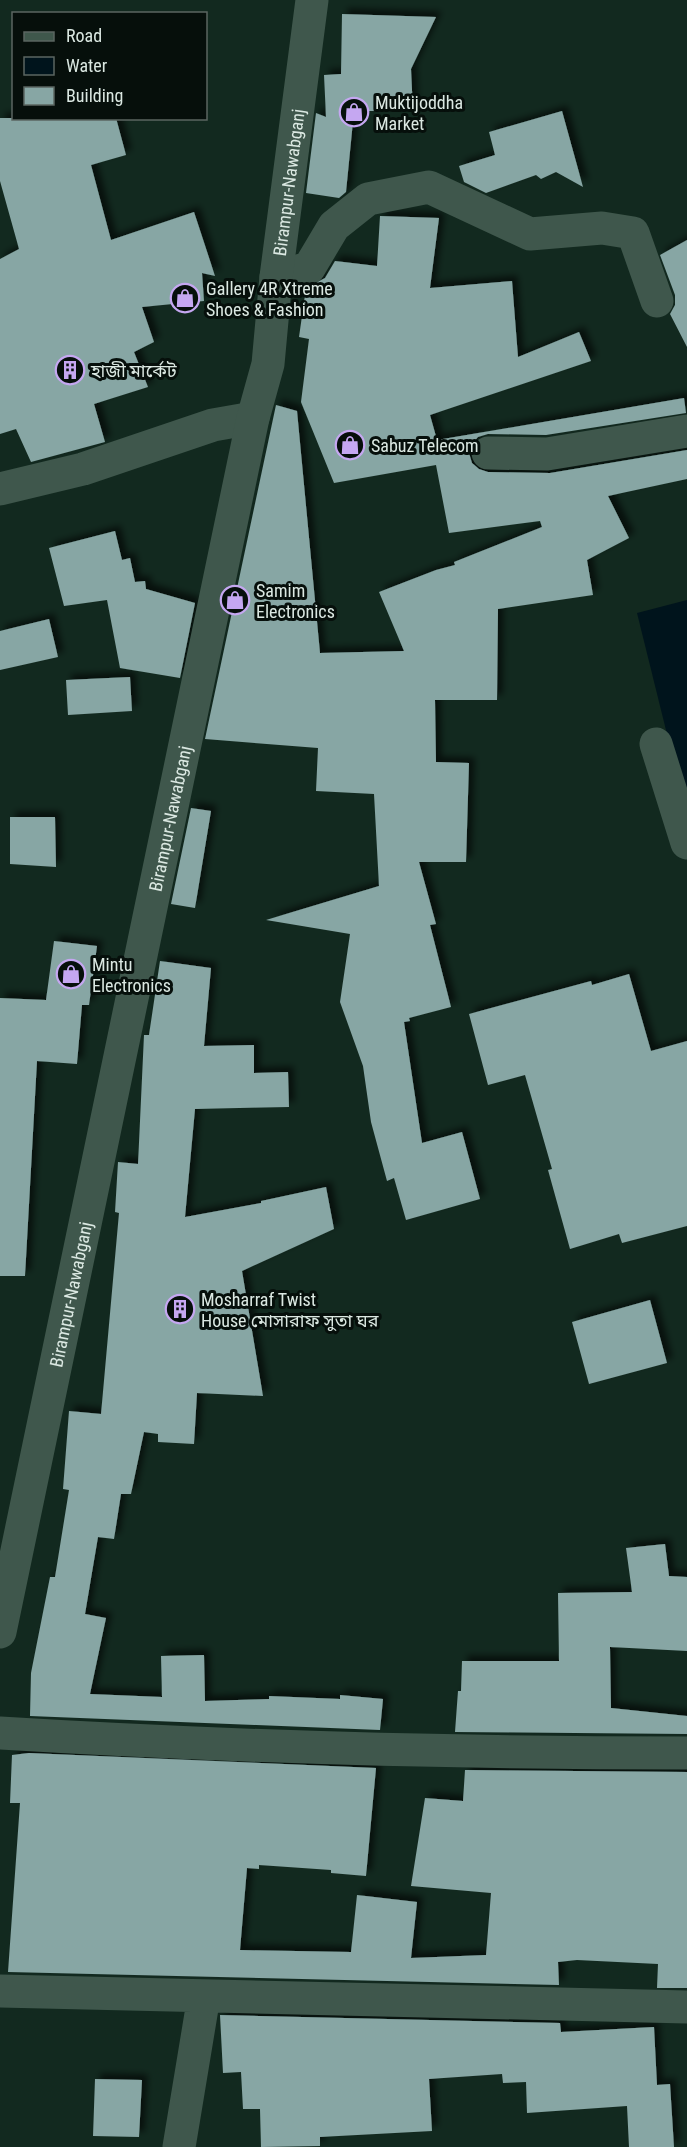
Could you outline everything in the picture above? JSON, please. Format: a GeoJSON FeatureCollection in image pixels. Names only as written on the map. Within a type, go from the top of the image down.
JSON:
{"type":"FeatureCollection","features":[{"type":"Feature","properties":{"kind":"street","name":"Birampur-Nawabganj"},"geometry":{"type":"LineString","coordinates":[[0,1632],[253,418],[268,364],[276,277],[312,0]]}},
{"type":"Feature","properties":{"kind":"street"},"geometry":{"type":"LineString","coordinates":[[276,277],[309,268],[334,226],[368,199],[429,187],[530,234],[602,228],[633,233],[657,301]]}},
{"type":"Feature","properties":{"kind":"street"},"geometry":{"type":"LineString","coordinates":[[0,489],[83,469],[213,425],[253,418]]}},
{"type":"Feature","properties":{"kind":"street"},"geometry":{"type":"LineString","coordinates":[[488,453],[547,454],[687,432]]}},
{"type":"Feature","properties":{"kind":"street"},"geometry":{"type":"LineString","coordinates":[[656,744],[687,843]]}},
{"type":"Feature","properties":{"kind":"street"},"geometry":{"type":"LineString","coordinates":[[0,1733],[103,1740],[509,1753],[687,1753]]}},
{"type":"Feature","properties":{"kind":"street"},"geometry":{"type":"LineString","coordinates":[[0,1991],[687,2007]]}},
{"type":"Feature","properties":{"kind":"street"},"geometry":{"type":"LineString","coordinates":[[179,2147],[204,1996]]}},
{"type":"Feature","properties":{"kind":"water"},"geometry":{"type":"Polygon","coordinates":[[[687,600],[687,815],[637,613],[687,600]]]}},
{"type":"Feature","properties":{"kind":"building"},"geometry":{"type":"Polygon","coordinates":[[[342,14],[436,17],[411,69],[413,111],[354,111],[346,192],[339,198],[306,193],[316,113],[326,117],[324,75],[341,74],[342,14]]]}},
{"type":"Feature","properties":{"kind":"building"},"geometry":{"type":"Polygon","coordinates":[[[562,111],[583,187],[556,172],[541,179],[536,175],[486,193],[464,182],[459,166],[495,155],[489,132],[562,111]]]}},
{"type":"Feature","properties":{"kind":"building"},"geometry":{"type":"Polygon","coordinates":[[[0,118],[117,120],[126,155],[91,165],[111,240],[194,212],[215,276],[202,273],[204,301],[142,307],[154,342],[134,352],[148,387],[94,404],[105,442],[31,462],[16,429],[0,434],[0,259],[19,249],[0,181],[0,118]]]}},
{"type":"Feature","properties":{"kind":"building"},"geometry":{"type":"Polygon","coordinates":[[[380,216],[439,218],[430,288],[512,281],[518,357],[579,332],[591,361],[430,415],[437,440],[684,398],[686,413],[546,435],[488,434],[478,437],[469,453],[472,463],[488,472],[550,473],[687,450],[687,479],[608,496],[629,538],[587,560],[593,595],[498,609],[497,700],[435,700],[436,762],[469,763],[466,862],[419,862],[436,924],[430,925],[451,1007],[409,1018],[410,1021],[404,1022],[422,1143],[462,1132],[480,1199],[406,1220],[394,1178],[387,1181],[371,1122],[363,1066],[340,1002],[350,934],[266,920],[379,886],[374,794],[316,791],[318,748],[205,739],[276,405],[297,411],[320,653],[404,651],[379,592],[455,565],[454,562],[542,527],[540,521],[449,533],[436,465],[334,483],[301,402],[309,339],[299,337],[306,288],[325,278],[335,261],[377,266],[380,216]]]}},
{"type":"Feature","properties":{"kind":"building"},"geometry":{"type":"Polygon","coordinates":[[[687,240],[687,347],[670,314],[675,305],[675,295],[660,255],[687,240]]]}},
{"type":"Feature","properties":{"kind":"building"},"geometry":{"type":"Polygon","coordinates":[[[115,531],[122,560],[130,558],[135,582],[145,581],[146,589],[195,603],[180,678],[120,668],[107,600],[64,606],[49,548],[115,531]]]}},
{"type":"Feature","properties":{"kind":"building"},"geometry":{"type":"Polygon","coordinates":[[[49,619],[58,657],[0,670],[0,631],[49,619]]]}},
{"type":"Feature","properties":{"kind":"building"},"geometry":{"type":"Polygon","coordinates":[[[130,677],[132,711],[68,715],[66,680],[130,677]]]}},
{"type":"Feature","properties":{"kind":"building"},"geometry":{"type":"Polygon","coordinates":[[[191,808],[211,811],[195,908],[171,904],[191,808]]]}},
{"type":"Feature","properties":{"kind":"building"},"geometry":{"type":"Polygon","coordinates":[[[10,817],[55,817],[56,867],[10,864],[10,817]]]}},
{"type":"Feature","properties":{"kind":"building"},"geometry":{"type":"Polygon","coordinates":[[[54,941],[97,946],[89,1005],[82,1005],[77,1064],[37,1061],[25,1276],[0,1276],[0,998],[46,1000],[54,941]]]}},
{"type":"Feature","properties":{"kind":"building"},"geometry":{"type":"Polygon","coordinates":[[[160,961],[211,968],[204,1046],[254,1045],[254,1073],[288,1072],[289,1107],[195,1109],[185,1217],[261,1203],[261,1201],[326,1187],[334,1229],[242,1271],[263,1396],[197,1393],[194,1444],[158,1442],[158,1434],[144,1432],[131,1494],[121,1494],[114,1539],[98,1537],[85,1614],[106,1618],[90,1694],[162,1697],[161,1656],[204,1655],[205,1701],[269,1699],[269,1696],[340,1699],[340,1695],[383,1699],[380,1730],[30,1716],[31,1673],[50,1577],[55,1577],[69,1490],[63,1489],[69,1411],[101,1414],[119,1213],[115,1212],[118,1162],[138,1164],[144,1035],[149,1035],[160,961]]]}},
{"type":"Feature","properties":{"kind":"building"},"geometry":{"type":"Polygon","coordinates":[[[629,974],[651,1051],[687,1041],[687,1226],[622,1243],[619,1234],[570,1249],[548,1170],[552,1169],[525,1075],[488,1085],[469,1014],[591,981],[592,985],[629,974]]]}},
{"type":"Feature","properties":{"kind":"building"},"geometry":{"type":"Polygon","coordinates":[[[650,1300],[667,1363],[589,1384],[572,1322],[650,1300]]]}},
{"type":"Feature","properties":{"kind":"building"},"geometry":{"type":"Polygon","coordinates":[[[665,1544],[669,1576],[687,1577],[687,1651],[610,1647],[611,1708],[687,1716],[687,1734],[455,1732],[458,1691],[461,1691],[462,1661],[559,1661],[558,1593],[632,1592],[626,1548],[665,1544]]]}},
{"type":"Feature","properties":{"kind":"building"},"geometry":{"type":"Polygon","coordinates":[[[29,1753],[376,1768],[366,1876],[331,1873],[331,1870],[259,1865],[259,1869],[247,1868],[240,1950],[351,1952],[357,1895],[417,1902],[411,1958],[486,1955],[491,1893],[411,1886],[425,1798],[463,1801],[465,1770],[687,1772],[687,1988],[657,1988],[658,1964],[577,1960],[558,1962],[559,1985],[8,1972],[20,1803],[10,1803],[12,1755],[29,1753]]]}},
{"type":"Feature","properties":{"kind":"building"},"geometry":{"type":"Polygon","coordinates":[[[220,2015],[560,2023],[561,2032],[654,2027],[657,2085],[670,2084],[674,2147],[629,2147],[627,2106],[527,2113],[526,2082],[503,2083],[502,2074],[429,2079],[432,2131],[320,2137],[320,2146],[261,2147],[260,2109],[243,2109],[241,2072],[223,2073],[220,2015]]]}},
{"type":"Feature","properties":{"kind":"building"},"geometry":{"type":"Polygon","coordinates":[[[95,2079],[142,2080],[139,2137],[93,2136],[95,2079]]]}},
{"type":"Feature","properties":{"kind":"place","name":"Muktijoddha Market"},"geometry":{"type":"Point","coordinates":[354,112]}},
{"type":"Feature","properties":{"kind":"place","name":"Gallery 4R Xtreme Shoes & Fashion"},"geometry":{"type":"Point","coordinates":[185,298]}},
{"type":"Feature","properties":{"kind":"place","name":"হাজী মার্কেট"},"geometry":{"type":"Point","coordinates":[70,370]}},
{"type":"Feature","properties":{"kind":"place","name":"Sabuz Telecom"},"geometry":{"type":"Point","coordinates":[350,445]}},
{"type":"Feature","properties":{"kind":"place","name":"Samim Electronics"},"geometry":{"type":"Point","coordinates":[235,600]}},
{"type":"Feature","properties":{"kind":"place","name":"Mintu Electronics"},"geometry":{"type":"Point","coordinates":[71,974]}},
{"type":"Feature","properties":{"kind":"place","name":"Mosharraf Twist House মোসারাফ সুতা ঘর"},"geometry":{"type":"Point","coordinates":[180,1309]}}]}
